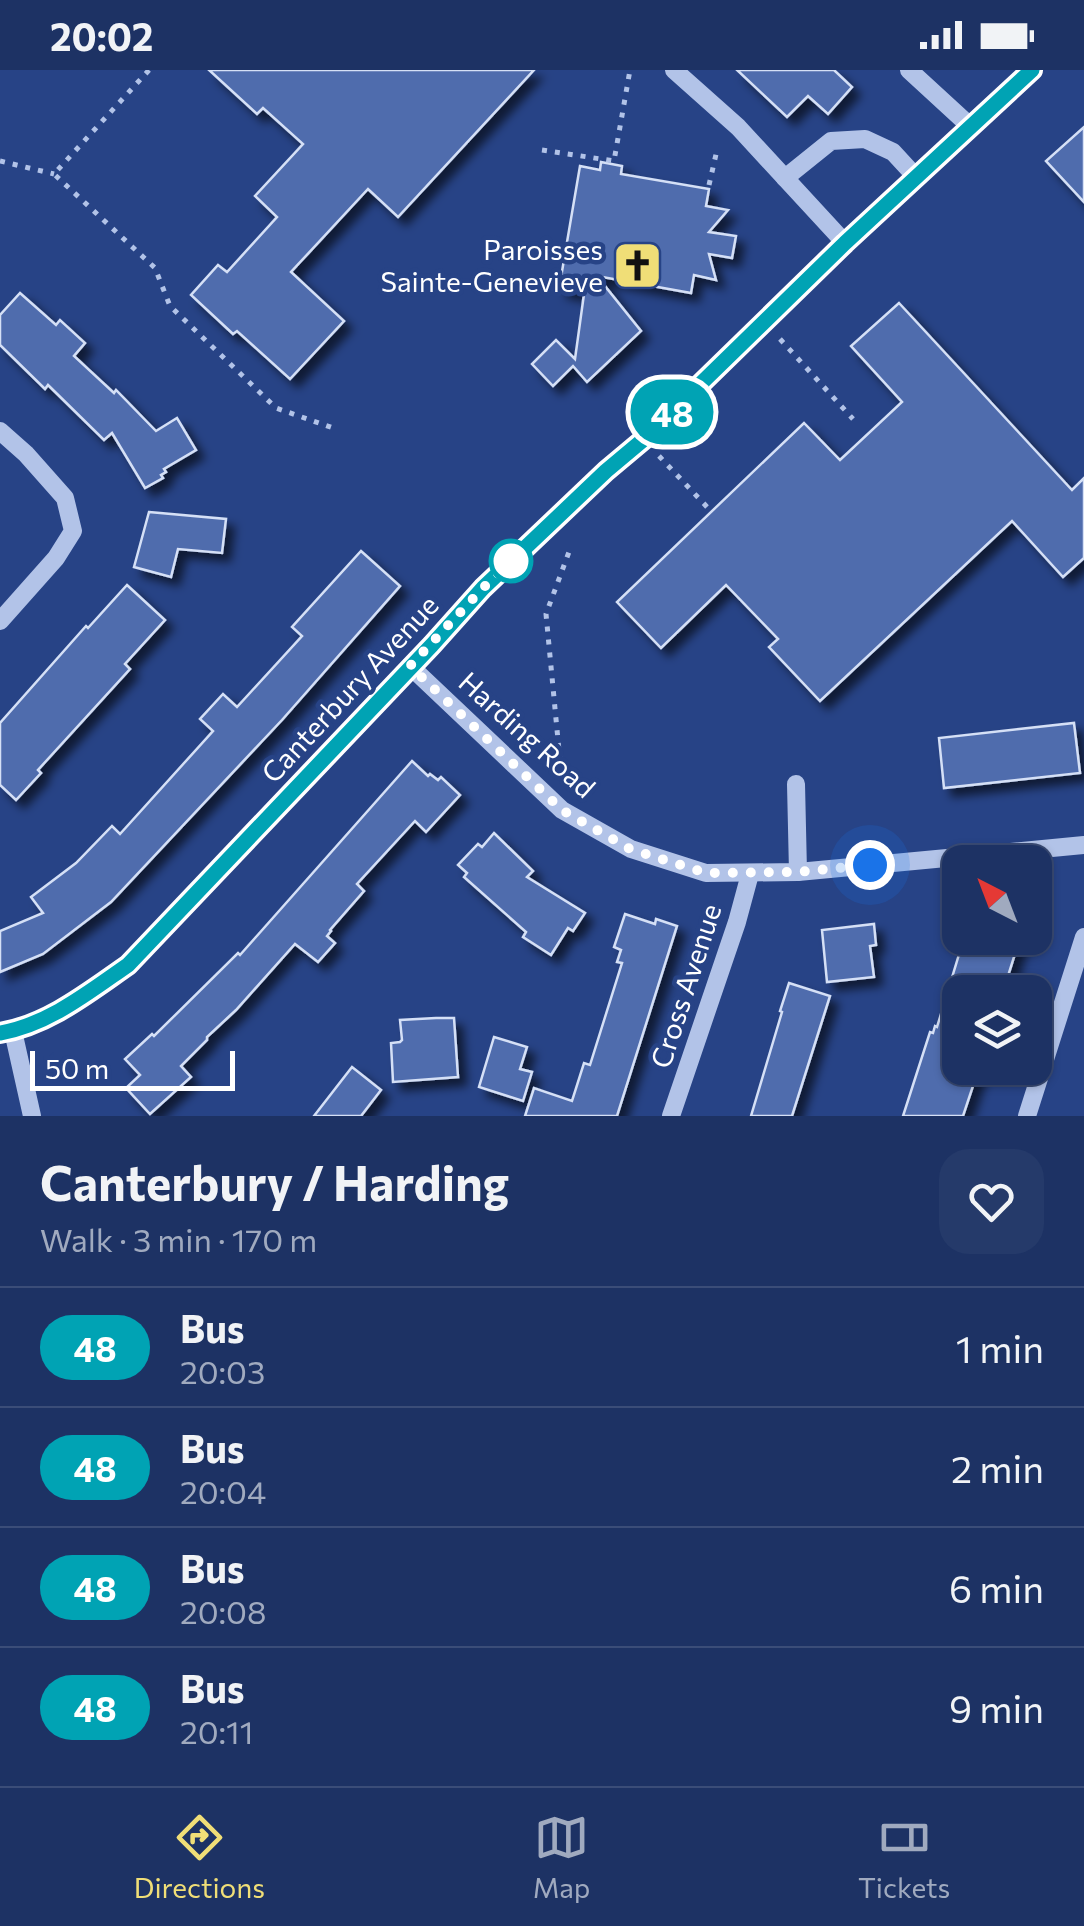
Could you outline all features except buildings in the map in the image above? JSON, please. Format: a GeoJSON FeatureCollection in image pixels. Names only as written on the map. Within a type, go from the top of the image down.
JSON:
{"type":"FeatureCollection","features":[{"type":"Feature","properties":{"kind":"street"},"geometry":{"type":"LineString","coordinates":[[674,70],[738,128],[845,243]]}},
{"type":"Feature","properties":{"kind":"street"},"geometry":{"type":"LineString","coordinates":[[909,70],[970,127]]}},
{"type":"Feature","properties":{"kind":"street","name":"Canterbury Avenue"},"geometry":{"type":"LineString","coordinates":[[7,1032],[76,1002],[128,965],[483,588],[1032,70]]}},
{"type":"Feature","properties":{"kind":"street"},"geometry":{"type":"LineString","coordinates":[[785,178],[831,141],[865,139],[894,152],[916,178]]}},
{"type":"Feature","properties":{"kind":"street"},"geometry":{"type":"LineString","coordinates":[[0,431],[66,498],[72,531],[56,558],[0,620]]}},
{"type":"Feature","properties":{"kind":"street","name":"Harding Road"},"geometry":{"type":"LineString","coordinates":[[410,666],[562,810],[630,849],[706,873],[798,872],[1084,845]]}},
{"type":"Feature","properties":{"kind":"street"},"geometry":{"type":"LineString","coordinates":[[796,784],[798,872]]}},
{"type":"Feature","properties":{"kind":"street","name":"Cross Avenue"},"geometry":{"type":"LineString","coordinates":[[671,1116],[750,874]]}},
{"type":"Feature","properties":{"kind":"street"},"geometry":{"type":"LineString","coordinates":[[1027,1116],[1084,937]]}},
{"type":"Feature","properties":{"kind":"street"},"geometry":{"type":"LineString","coordinates":[[7,1032],[32,1116]]}},
{"type":"Feature","properties":{"kind":"path"},"geometry":{"type":"LineString","coordinates":[[54,174],[149,70]]}},
{"type":"Feature","properties":{"kind":"path"},"geometry":{"type":"LineString","coordinates":[[542,150],[614,161],[630,70]]}},
{"type":"Feature","properties":{"kind":"path"},"geometry":{"type":"LineString","coordinates":[[709,185],[717,150]]}},
{"type":"Feature","properties":{"kind":"path"},"geometry":{"type":"LineString","coordinates":[[0,161],[54,174],[154,268],[170,306],[276,408],[336,429]]}},
{"type":"Feature","properties":{"kind":"path"},"geometry":{"type":"LineString","coordinates":[[764,322],[853,420]]}},
{"type":"Feature","properties":{"kind":"path"},"geometry":{"type":"LineString","coordinates":[[643,440],[708,508]]}},
{"type":"Feature","properties":{"kind":"path"},"geometry":{"type":"LineString","coordinates":[[560,761],[546,614],[569,552]]}},
{"type":"Feature","properties":{"kind":"bus line","name":"48"},"geometry":{"type":"LineString","coordinates":[[0,1033],[48,1017],[128,965],[483,588],[1032,70]]}},
{"type":"Feature","properties":{"kind":"place","name":"Paroisses Sainte-Genevieve"},"geometry":{"type":"Point","coordinates":[638,266]}},
{"type":"Feature","properties":{"kind":"route"},"geometry":{"type":"LineString","coordinates":[[511,561],[410,666],[562,810],[630,849],[706,873],[798,872],[870,865]]}}]}
